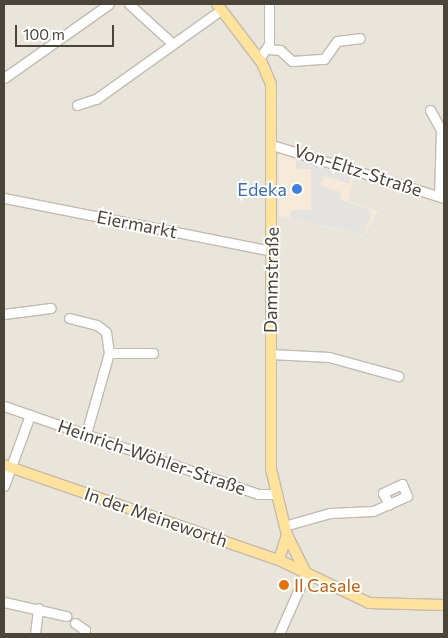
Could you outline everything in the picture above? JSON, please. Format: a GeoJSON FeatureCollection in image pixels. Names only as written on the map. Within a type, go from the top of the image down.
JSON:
{"type":"FeatureCollection","features":[{"type":"Feature","properties":{"kind":"main road","name":"Dammstraße"},"geometry":{"type":"LineString","coordinates":[[219,7],[259,59],[271,84],[270,354],[275,494],[286,530],[306,573]]}},
{"type":"Feature","properties":{"kind":"main road","name":"In der Meineworth"},"geometry":{"type":"LineString","coordinates":[[8,467],[279,560],[369,603],[444,605]]}},
{"type":"Feature","properties":{"kind":"main road"},"geometry":{"type":"LineString","coordinates":[[279,560],[286,530]]}},
{"type":"Feature","properties":{"kind":"street"},"geometry":{"type":"LineString","coordinates":[[4,78],[109,4]]}},
{"type":"Feature","properties":{"kind":"street"},"geometry":{"type":"LineString","coordinates":[[129,4],[173,44]]}},
{"type":"Feature","properties":{"kind":"street"},"geometry":{"type":"LineString","coordinates":[[259,59],[268,49],[269,4]]}},
{"type":"Feature","properties":{"kind":"street"},"geometry":{"type":"LineString","coordinates":[[77,106],[96,99],[173,44],[219,7]]}},
{"type":"Feature","properties":{"kind":"street"},"geometry":{"type":"LineString","coordinates":[[268,49],[280,50],[292,61],[324,59],[337,41],[360,38]]}},
{"type":"Feature","properties":{"kind":"street"},"geometry":{"type":"LineString","coordinates":[[430,110],[441,130],[442,197]]}},
{"type":"Feature","properties":{"kind":"street","name":"Von-Eltz-Straße"},"geometry":{"type":"LineString","coordinates":[[272,145],[442,197]]}},
{"type":"Feature","properties":{"kind":"street","name":"Eiermarkt"},"geometry":{"type":"LineString","coordinates":[[4,198],[271,251]]}},
{"type":"Feature","properties":{"kind":"street"},"geometry":{"type":"LineString","coordinates":[[4,314],[51,308]]}},
{"type":"Feature","properties":{"kind":"street"},"geometry":{"type":"LineString","coordinates":[[69,318],[101,328],[108,353],[86,434]]}},
{"type":"Feature","properties":{"kind":"street"},"geometry":{"type":"LineString","coordinates":[[108,353],[153,353]]}},
{"type":"Feature","properties":{"kind":"street"},"geometry":{"type":"LineString","coordinates":[[270,354],[330,357],[398,376]]}},
{"type":"Feature","properties":{"kind":"street","name":"Heinrich-Wöhler-Straße"},"geometry":{"type":"LineString","coordinates":[[4,406],[258,494],[275,494]]}},
{"type":"Feature","properties":{"kind":"street"},"geometry":{"type":"LineString","coordinates":[[4,486],[8,467],[30,415]]}},
{"type":"Feature","properties":{"kind":"street"},"geometry":{"type":"LineString","coordinates":[[286,530],[330,513],[373,511],[389,504]]}},
{"type":"Feature","properties":{"kind":"street"},"geometry":{"type":"LineString","coordinates":[[280,634],[306,573]]}},
{"type":"Feature","properties":{"kind":"street"},"geometry":{"type":"LineString","coordinates":[[4,602],[38,608],[66,616]]}},
{"type":"Feature","properties":{"kind":"street"},"geometry":{"type":"LineString","coordinates":[[35,634],[38,608]]}},
{"type":"Feature","properties":{"kind":"street"},"geometry":{"type":"LineString","coordinates":[[75,623],[85,630],[83,634]]}},
{"type":"Feature","properties":{"kind":"shaded area"},"geometry":{"type":"Polygon","coordinates":[[[4,4],[444,4],[444,634],[4,634],[4,4]]]}},
{"type":"Feature","properties":{"kind":"shaded area"},"geometry":{"type":"Polygon","coordinates":[[[279,153],[354,176],[348,201],[378,211],[363,236],[279,216],[279,153]]]}},
{"type":"Feature","properties":{"kind":"shaded area"},"geometry":{"type":"Polygon","coordinates":[[[296,158],[352,175],[349,184],[324,176],[321,186],[341,192],[341,200],[368,209],[371,217],[363,235],[290,218],[290,210],[311,210],[311,169],[296,169],[296,158]]]}},
{"type":"Feature","properties":{"kind":"place","name":"Edeka"},"geometry":{"type":"Point","coordinates":[297,189]}},
{"type":"Feature","properties":{"kind":"place","name":"Il Casale"},"geometry":{"type":"Point","coordinates":[284,585]}}]}
